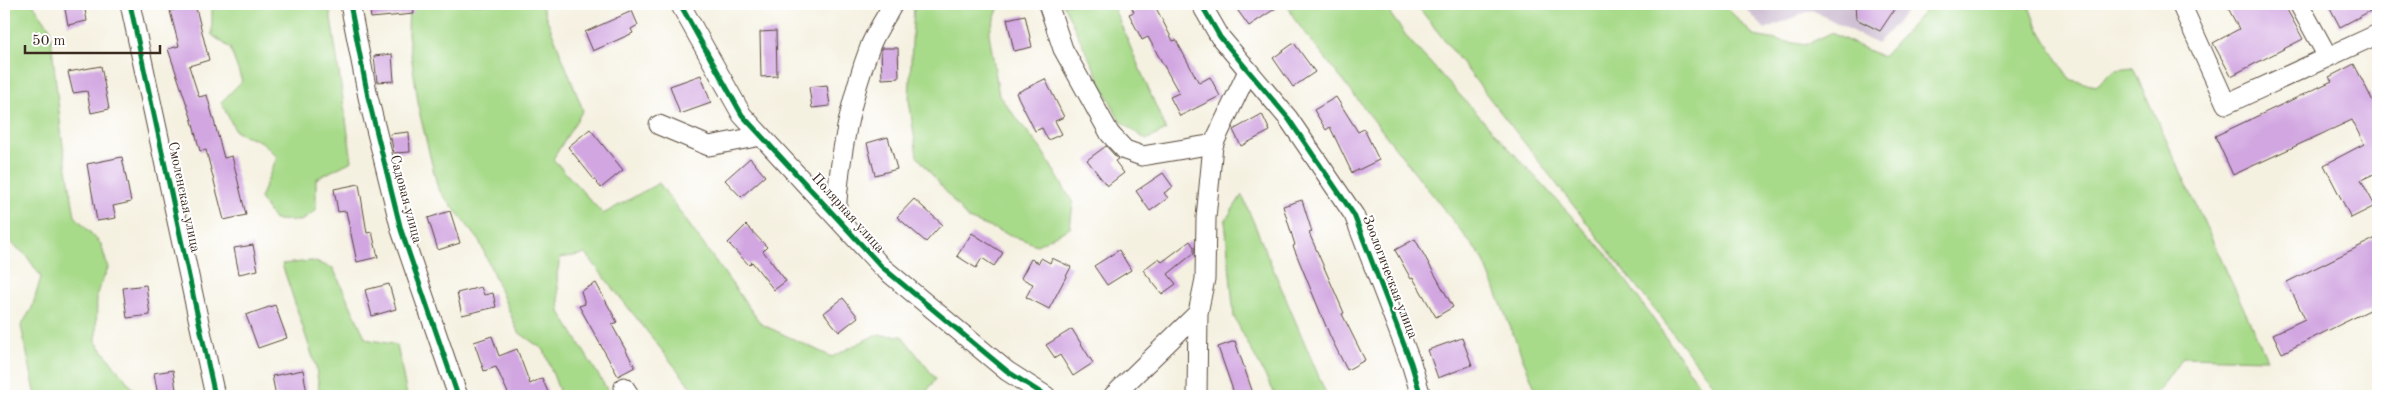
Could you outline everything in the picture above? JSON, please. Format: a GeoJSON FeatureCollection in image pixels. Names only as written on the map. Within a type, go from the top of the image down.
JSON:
{"type":"FeatureCollection","features":[{"type":"Feature","properties":{"kind":"street","name":"Смоленская улица"},"geometry":{"type":"LineString","coordinates":[[130,4],[215,396]]}},
{"type":"Feature","properties":{"kind":"street","name":"Садовая улица"},"geometry":{"type":"LineString","coordinates":[[350,4],[368,97],[401,230],[458,396]]}},
{"type":"Feature","properties":{"kind":"street","name":"Полярная улица"},"geometry":{"type":"LineString","coordinates":[[680,4],[742,115],[882,267],[1007,371],[1046,396]]}},
{"type":"Feature","properties":{"kind":"street","name":"Полярная улица"},"geometry":{"type":"LineString","coordinates":[[836,216],[838,175],[852,102],[872,42],[893,4]]}},
{"type":"Feature","properties":{"kind":"street"},"geometry":{"type":"LineString","coordinates":[[1048,4],[1063,49],[1110,134],[1126,150],[1142,156],[1214,144]]}},
{"type":"Feature","properties":{"kind":"street","name":"Зоологическая улица"},"geometry":{"type":"LineString","coordinates":[[1201,4],[1220,37],[1288,118],[1354,215],[1411,363],[1421,396]]}},
{"type":"Feature","properties":{"kind":"street"},"geometry":{"type":"LineString","coordinates":[[2180,4],[2226,104],[2378,34]]}},
{"type":"Feature","properties":{"kind":"street"},"geometry":{"type":"LineString","coordinates":[[2299,4],[2328,56]]}},
{"type":"Feature","properties":{"kind":"street"},"geometry":{"type":"LineString","coordinates":[[1197,396],[1198,313],[1205,280],[1206,218],[1214,144],[1248,71]]}},
{"type":"Feature","properties":{"kind":"street"},"geometry":{"type":"LineString","coordinates":[[659,126],[709,146],[761,136]]}},
{"type":"Feature","properties":{"kind":"street"},"geometry":{"type":"LineString","coordinates":[[1113,396],[1198,313]]}},
{"type":"Feature","properties":{"kind":"shaded area"},"geometry":{"type":"Polygon","coordinates":[[[1741,4],[1914,4],[1877,44],[1812,10],[1765,29],[1741,4]]]}},
{"type":"Feature","properties":{"kind":"green space"},"geometry":{"type":"Polygon","coordinates":[[[4,4],[33,4],[50,28],[62,139],[75,216],[101,244],[108,268],[97,293],[96,342],[133,389],[133,396],[36,396],[21,326],[32,308],[41,277],[26,255],[4,237],[4,4]]]}},
{"type":"Feature","properties":{"kind":"green space"},"geometry":{"type":"Polygon","coordinates":[[[212,4],[329,4],[352,161],[316,179],[316,210],[301,221],[274,220],[260,198],[277,157],[262,142],[236,132],[221,102],[242,81],[230,48],[212,35],[212,4]]]}},
{"type":"Feature","properties":{"kind":"green space"},"geometry":{"type":"Polygon","coordinates":[[[409,4],[541,4],[583,110],[553,159],[603,214],[659,183],[761,324],[832,357],[875,335],[902,336],[936,379],[923,396],[698,396],[586,254],[560,258],[557,275],[560,312],[611,396],[561,396],[544,350],[518,332],[479,240],[438,189],[420,115],[408,34],[409,4]]]}},
{"type":"Feature","properties":{"kind":"green space"},"geometry":{"type":"Polygon","coordinates":[[[914,4],[1000,4],[989,33],[999,96],[1041,149],[1073,203],[1070,228],[1037,245],[968,219],[917,156],[909,100],[914,4]]]}},
{"type":"Feature","properties":{"kind":"green space"},"geometry":{"type":"Polygon","coordinates":[[[1063,4],[1112,4],[1166,130],[1146,140],[1119,120],[1063,4]]]}},
{"type":"Feature","properties":{"kind":"green space"},"geometry":{"type":"Polygon","coordinates":[[[1287,4],[1383,4],[1410,41],[1611,259],[1707,396],[1538,396],[1483,259],[1295,20],[1287,4]]]}},
{"type":"Feature","properties":{"kind":"green space"},"geometry":{"type":"Polygon","coordinates":[[[1416,4],[1723,4],[1754,36],[1805,45],[1831,33],[1883,57],[1931,4],[2028,4],[2035,22],[2069,79],[2095,86],[2115,70],[2133,68],[2267,359],[2183,357],[2155,396],[1722,396],[1416,4]]]}},
{"type":"Feature","properties":{"kind":"green space"},"geometry":{"type":"Polygon","coordinates":[[[1242,195],[1327,396],[1276,396],[1234,317],[1225,221],[1242,195]]]}},
{"type":"Feature","properties":{"kind":"green space"},"geometry":{"type":"Polygon","coordinates":[[[312,261],[333,268],[366,339],[397,345],[407,396],[320,396],[316,367],[282,264],[312,261]]]}},
{"type":"Feature","properties":{"kind":"building"},"geometry":{"type":"Polygon","coordinates":[[[64,4],[84,4],[87,21],[68,25],[64,4]]]}},
{"type":"Feature","properties":{"kind":"building"},"geometry":{"type":"Polygon","coordinates":[[[195,4],[209,60],[189,66],[199,97],[207,95],[224,158],[232,156],[246,215],[224,220],[206,150],[200,151],[191,117],[168,49],[179,46],[170,11],[195,4]]]}},
{"type":"Feature","properties":{"kind":"building"},"geometry":{"type":"Polygon","coordinates":[[[369,4],[413,4],[414,14],[371,18],[369,4]]]}},
{"type":"Feature","properties":{"kind":"building"},"geometry":{"type":"Polygon","coordinates":[[[1130,4],[1154,4],[1173,41],[1176,40],[1199,83],[1210,77],[1220,96],[1180,116],[1170,97],[1179,93],[1148,37],[1142,40],[1129,14],[1134,12],[1130,4]]]}},
{"type":"Feature","properties":{"kind":"building"},"geometry":{"type":"Polygon","coordinates":[[[1233,4],[1282,4],[1249,26],[1233,4]]]}},
{"type":"Feature","properties":{"kind":"building"},"geometry":{"type":"Polygon","coordinates":[[[1855,4],[1898,4],[1880,31],[1856,19],[1855,4]]]}},
{"type":"Feature","properties":{"kind":"building"},"geometry":{"type":"Polygon","coordinates":[[[2226,4],[2284,4],[2303,39],[2231,76],[2213,43],[2239,29],[2226,4]]]}},
{"type":"Feature","properties":{"kind":"building"},"geometry":{"type":"Polygon","coordinates":[[[2328,4],[2378,4],[2378,7],[2340,27],[2328,4]]]}},
{"type":"Feature","properties":{"kind":"building"},"geometry":{"type":"Polygon","coordinates":[[[632,11],[638,25],[631,29],[633,33],[593,51],[585,32],[632,11]]]}},
{"type":"Feature","properties":{"kind":"building"},"geometry":{"type":"Polygon","coordinates":[[[1025,15],[1032,47],[1014,51],[1007,19],[1025,15]]]}},
{"type":"Feature","properties":{"kind":"building"},"geometry":{"type":"Polygon","coordinates":[[[776,31],[777,76],[761,77],[760,32],[776,31]]]}},
{"type":"Feature","properties":{"kind":"building"},"geometry":{"type":"Polygon","coordinates":[[[1294,43],[1315,72],[1293,87],[1273,58],[1294,43]]]}},
{"type":"Feature","properties":{"kind":"building"},"geometry":{"type":"Polygon","coordinates":[[[881,48],[898,48],[899,78],[882,79],[881,48]]]}},
{"type":"Feature","properties":{"kind":"building"},"geometry":{"type":"Polygon","coordinates":[[[392,54],[394,81],[377,82],[374,56],[392,54]]]}},
{"type":"Feature","properties":{"kind":"building"},"geometry":{"type":"Polygon","coordinates":[[[2354,64],[2378,111],[2378,172],[2361,180],[2375,206],[2351,218],[2324,165],[2364,144],[2352,120],[2233,175],[2215,136],[2332,81],[2329,77],[2354,64]]]}},
{"type":"Feature","properties":{"kind":"building"},"geometry":{"type":"Polygon","coordinates":[[[101,66],[109,109],[91,113],[87,91],[73,93],[68,72],[101,66]]]}},
{"type":"Feature","properties":{"kind":"building"},"geometry":{"type":"Polygon","coordinates":[[[701,75],[711,103],[680,114],[670,86],[701,75]]]}},
{"type":"Feature","properties":{"kind":"building"},"geometry":{"type":"Polygon","coordinates":[[[1045,79],[1064,117],[1055,121],[1062,134],[1048,140],[1042,128],[1035,131],[1016,93],[1045,79]]]}},
{"type":"Feature","properties":{"kind":"building"},"geometry":{"type":"Polygon","coordinates":[[[827,85],[830,106],[812,108],[809,87],[827,85]]]}},
{"type":"Feature","properties":{"kind":"building"},"geometry":{"type":"Polygon","coordinates":[[[1336,97],[1358,132],[1364,129],[1379,160],[1352,173],[1330,127],[1326,130],[1314,110],[1336,97]]]}},
{"type":"Feature","properties":{"kind":"building"},"geometry":{"type":"Polygon","coordinates":[[[1262,114],[1270,131],[1241,146],[1233,130],[1262,114]]]}},
{"type":"Feature","properties":{"kind":"building"},"geometry":{"type":"Polygon","coordinates":[[[590,129],[623,170],[601,188],[568,147],[590,129]]]}},
{"type":"Feature","properties":{"kind":"building"},"geometry":{"type":"Polygon","coordinates":[[[409,132],[410,152],[394,153],[390,134],[409,132]]]}},
{"type":"Feature","properties":{"kind":"building"},"geometry":{"type":"Polygon","coordinates":[[[888,137],[897,169],[875,175],[867,143],[888,137]]]}},
{"type":"Feature","properties":{"kind":"building"},"geometry":{"type":"Polygon","coordinates":[[[1106,146],[1118,159],[1115,161],[1124,173],[1107,186],[1087,160],[1106,146]]]}},
{"type":"Feature","properties":{"kind":"building"},"geometry":{"type":"Polygon","coordinates":[[[122,157],[131,202],[113,206],[116,218],[97,221],[87,164],[122,157]]]}},
{"type":"Feature","properties":{"kind":"building"},"geometry":{"type":"Polygon","coordinates":[[[750,158],[765,176],[741,197],[725,180],[750,158]]]}},
{"type":"Feature","properties":{"kind":"building"},"geometry":{"type":"Polygon","coordinates":[[[1163,173],[1173,187],[1164,193],[1168,198],[1150,211],[1136,191],[1163,173]]]}},
{"type":"Feature","properties":{"kind":"building"},"geometry":{"type":"Polygon","coordinates":[[[359,184],[367,233],[372,232],[378,257],[357,262],[346,211],[338,212],[334,189],[359,184]]]}},
{"type":"Feature","properties":{"kind":"building"},"geometry":{"type":"Polygon","coordinates":[[[914,199],[942,224],[926,242],[897,217],[914,199]]]}},
{"type":"Feature","properties":{"kind":"building"},"geometry":{"type":"Polygon","coordinates":[[[1302,200],[1312,232],[1309,233],[1344,313],[1342,314],[1365,360],[1347,370],[1330,336],[1293,246],[1295,245],[1283,206],[1302,200]]]}},
{"type":"Feature","properties":{"kind":"building"},"geometry":{"type":"Polygon","coordinates":[[[450,211],[460,243],[438,250],[428,218],[450,211]]]}},
{"type":"Feature","properties":{"kind":"building"},"geometry":{"type":"Polygon","coordinates":[[[746,225],[767,247],[763,251],[786,281],[774,290],[752,262],[749,265],[728,243],[746,225]]]}},
{"type":"Feature","properties":{"kind":"building"},"geometry":{"type":"Polygon","coordinates":[[[972,233],[1003,253],[994,266],[982,258],[976,268],[957,256],[972,233]]]}},
{"type":"Feature","properties":{"kind":"building"},"geometry":{"type":"Polygon","coordinates":[[[2378,237],[2378,306],[2282,353],[2273,334],[2305,319],[2287,282],[2378,237]]]}},
{"type":"Feature","properties":{"kind":"building"},"geometry":{"type":"Polygon","coordinates":[[[1415,239],[1453,307],[1436,317],[1395,250],[1415,239]]]}},
{"type":"Feature","properties":{"kind":"building"},"geometry":{"type":"Polygon","coordinates":[[[1190,241],[1194,247],[1194,253],[1168,274],[1176,284],[1162,294],[1143,270],[1159,258],[1162,262],[1190,241]]]}},
{"type":"Feature","properties":{"kind":"building"},"geometry":{"type":"Polygon","coordinates":[[[253,245],[258,270],[239,274],[234,248],[253,245]]]}},
{"type":"Feature","properties":{"kind":"building"},"geometry":{"type":"Polygon","coordinates":[[[1119,250],[1131,270],[1107,285],[1094,266],[1119,250]]]}},
{"type":"Feature","properties":{"kind":"building"},"geometry":{"type":"Polygon","coordinates":[[[1041,258],[1050,263],[1052,258],[1071,267],[1049,309],[1026,297],[1033,284],[1021,278],[1031,259],[1039,263],[1041,258]]]}},
{"type":"Feature","properties":{"kind":"building"},"geometry":{"type":"Polygon","coordinates":[[[596,283],[617,322],[612,325],[635,367],[618,376],[579,306],[585,304],[581,291],[596,283]]]}},
{"type":"Feature","properties":{"kind":"building"},"geometry":{"type":"Polygon","coordinates":[[[389,284],[396,309],[372,316],[365,290],[389,284]]]}},
{"type":"Feature","properties":{"kind":"building"},"geometry":{"type":"Polygon","coordinates":[[[146,285],[150,315],[127,318],[123,288],[146,285]]]}},
{"type":"Feature","properties":{"kind":"building"},"geometry":{"type":"Polygon","coordinates":[[[481,287],[484,295],[493,293],[496,307],[462,315],[457,293],[481,287]]]}},
{"type":"Feature","properties":{"kind":"building"},"geometry":{"type":"Polygon","coordinates":[[[843,298],[858,317],[839,332],[824,313],[843,298]]]}},
{"type":"Feature","properties":{"kind":"building"},"geometry":{"type":"Polygon","coordinates":[[[275,305],[287,338],[258,348],[246,315],[275,305]]]}},
{"type":"Feature","properties":{"kind":"building"},"geometry":{"type":"Polygon","coordinates":[[[1072,329],[1093,363],[1073,376],[1060,355],[1055,358],[1046,345],[1072,329]]]}},
{"type":"Feature","properties":{"kind":"building"},"geometry":{"type":"Polygon","coordinates":[[[492,336],[499,356],[517,349],[530,384],[542,378],[548,392],[538,396],[501,396],[508,393],[496,367],[484,371],[474,342],[492,336]]]}},
{"type":"Feature","properties":{"kind":"building"},"geometry":{"type":"Polygon","coordinates":[[[1462,338],[1472,365],[1438,378],[1428,350],[1462,338]]]}},
{"type":"Feature","properties":{"kind":"building"},"geometry":{"type":"Polygon","coordinates":[[[1235,341],[1254,396],[1235,396],[1218,347],[1235,341]]]}},
{"type":"Feature","properties":{"kind":"building"},"geometry":{"type":"Polygon","coordinates":[[[173,370],[177,396],[158,396],[154,373],[173,370]]]}},
{"type":"Feature","properties":{"kind":"building"},"geometry":{"type":"Polygon","coordinates":[[[303,370],[307,393],[276,396],[272,376],[303,370]]]}},
{"type":"Feature","properties":{"kind":"cycle path"},"geometry":{"type":"LineString","coordinates":[[130,4],[215,396]]}},
{"type":"Feature","properties":{"kind":"cycle path"},"geometry":{"type":"LineString","coordinates":[[350,4],[368,97],[401,230],[458,396]]}},
{"type":"Feature","properties":{"kind":"cycle path"},"geometry":{"type":"LineString","coordinates":[[680,4],[742,115],[882,267],[1007,371],[1046,396]]}},
{"type":"Feature","properties":{"kind":"cycle path"},"geometry":{"type":"LineString","coordinates":[[1201,4],[1220,37],[1288,118],[1354,215],[1411,363],[1421,396]]}}]}
